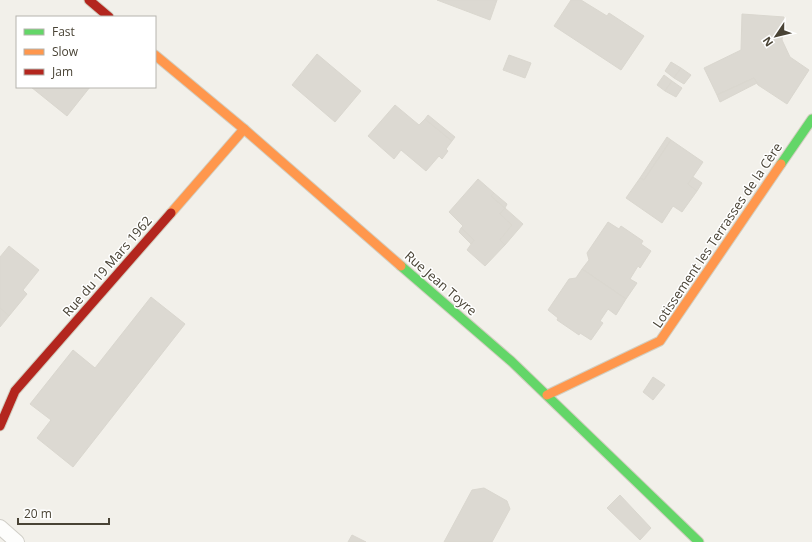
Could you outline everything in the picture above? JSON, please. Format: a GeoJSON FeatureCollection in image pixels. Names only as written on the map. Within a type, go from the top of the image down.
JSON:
{"type":"FeatureCollection","features":[{"type":"Feature","properties":{"kind":"street"},"geometry":{"type":"LineString","coordinates":[[88,0],[108,16]]}},
{"type":"Feature","properties":{"kind":"street","name":"Rue Jean Toyre"},"geometry":{"type":"LineString","coordinates":[[156,56],[244,129],[511,361],[699,542]]}},
{"type":"Feature","properties":{"kind":"street","name":"Lotissement les Terrasses de la Cère"},"geometry":{"type":"LineString","coordinates":[[547,395],[660,341],[812,118]]}},
{"type":"Feature","properties":{"kind":"street","name":"Rue du 19 Mars 1962"},"geometry":{"type":"LineString","coordinates":[[0,426],[15,391],[244,129]]}},
{"type":"Feature","properties":{"kind":"lane"},"geometry":{"type":"LineString","coordinates":[[0,527],[17,542]]}},
{"type":"Feature","properties":{"kind":"building"},"geometry":{"type":"Polygon","coordinates":[[[437,0],[497,0],[490,20],[437,0]]]}},
{"type":"Feature","properties":{"kind":"building"},"geometry":{"type":"Polygon","coordinates":[[[571,0],[581,0],[607,16],[609,13],[644,36],[621,70],[554,26],[571,0]]]}},
{"type":"Feature","properties":{"kind":"building"},"geometry":{"type":"Polygon","coordinates":[[[742,14],[784,17],[782,40],[790,57],[809,70],[787,104],[758,85],[754,78],[717,95],[704,68],[741,50],[742,14]]]}},
{"type":"Feature","properties":{"kind":"building"},"geometry":{"type":"Polygon","coordinates":[[[317,54],[361,91],[335,122],[292,85],[317,54]]]}},
{"type":"Feature","properties":{"kind":"building"},"geometry":{"type":"Polygon","coordinates":[[[509,55],[531,63],[525,78],[503,70],[509,55]]]}},
{"type":"Feature","properties":{"kind":"building"},"geometry":{"type":"Polygon","coordinates":[[[671,62],[681,68],[674,78],[665,71],[671,62]]]}},
{"type":"Feature","properties":{"kind":"building"},"geometry":{"type":"Polygon","coordinates":[[[681,68],[691,75],[684,84],[674,78],[681,68]]]}},
{"type":"Feature","properties":{"kind":"building"},"geometry":{"type":"Polygon","coordinates":[[[664,75],[672,81],[665,91],[657,85],[664,75]]]}},
{"type":"Feature","properties":{"kind":"building"},"geometry":{"type":"Polygon","coordinates":[[[754,78],[757,83],[720,102],[717,95],[754,78]]]}},
{"type":"Feature","properties":{"kind":"building"},"geometry":{"type":"Polygon","coordinates":[[[672,81],[682,88],[676,97],[665,91],[672,81]]]}},
{"type":"Feature","properties":{"kind":"building"},"geometry":{"type":"Polygon","coordinates":[[[32,88],[89,88],[67,116],[32,88]]]}},
{"type":"Feature","properties":{"kind":"building"},"geometry":{"type":"Polygon","coordinates":[[[395,105],[419,125],[425,119],[452,141],[446,149],[448,151],[442,159],[439,156],[426,171],[401,150],[394,159],[368,136],[395,105]]]}},
{"type":"Feature","properties":{"kind":"building"},"geometry":{"type":"Polygon","coordinates":[[[428,115],[455,137],[452,141],[425,119],[428,115]]]}},
{"type":"Feature","properties":{"kind":"building"},"geometry":{"type":"Polygon","coordinates":[[[667,137],[671,140],[644,180],[640,178],[667,137]]]}},
{"type":"Feature","properties":{"kind":"building"},"geometry":{"type":"Polygon","coordinates":[[[671,140],[703,162],[688,184],[697,191],[682,212],[673,206],[662,223],[626,198],[640,178],[644,180],[671,140]]]}},
{"type":"Feature","properties":{"kind":"building"},"geometry":{"type":"Polygon","coordinates":[[[693,177],[702,183],[697,191],[688,184],[693,177]]]}},
{"type":"Feature","properties":{"kind":"building"},"geometry":{"type":"Polygon","coordinates":[[[478,179],[494,193],[491,196],[505,208],[500,214],[512,225],[500,240],[505,245],[485,266],[467,250],[474,240],[461,228],[463,226],[449,212],[478,179]]]}},
{"type":"Feature","properties":{"kind":"building"},"geometry":{"type":"Polygon","coordinates":[[[494,193],[507,204],[505,208],[491,196],[494,193]]]}},
{"type":"Feature","properties":{"kind":"building"},"geometry":{"type":"Polygon","coordinates":[[[505,208],[523,224],[505,245],[500,240],[512,225],[500,214],[505,208]]]}},
{"type":"Feature","properties":{"kind":"building"},"geometry":{"type":"Polygon","coordinates":[[[608,222],[619,229],[621,226],[643,241],[641,244],[651,251],[640,268],[638,266],[630,279],[637,283],[626,299],[582,269],[589,260],[587,253],[608,222]]]}},
{"type":"Feature","properties":{"kind":"building"},"geometry":{"type":"Polygon","coordinates":[[[461,228],[474,240],[471,244],[459,232],[461,228]]]}},
{"type":"Feature","properties":{"kind":"building"},"geometry":{"type":"Polygon","coordinates":[[[9,246],[39,270],[23,290],[27,294],[9,316],[0,308],[0,257],[9,246]]]}},
{"type":"Feature","properties":{"kind":"building"},"geometry":{"type":"Polygon","coordinates":[[[582,269],[626,299],[616,315],[608,309],[600,321],[603,323],[591,340],[580,333],[579,335],[557,320],[558,318],[548,310],[569,279],[576,278],[582,269]]]}},
{"type":"Feature","properties":{"kind":"building"},"geometry":{"type":"Polygon","coordinates":[[[151,297],[185,324],[73,467],[37,438],[51,420],[30,404],[73,350],[95,368],[151,297]]]}},
{"type":"Feature","properties":{"kind":"building"},"geometry":{"type":"Polygon","coordinates":[[[0,308],[9,316],[0,327],[0,308]]]}},
{"type":"Feature","properties":{"kind":"building"},"geometry":{"type":"Polygon","coordinates":[[[653,377],[665,385],[653,400],[643,392],[653,377]]]}},
{"type":"Feature","properties":{"kind":"building"},"geometry":{"type":"Polygon","coordinates":[[[484,488],[507,501],[510,509],[492,542],[444,542],[472,490],[484,488]]]}},
{"type":"Feature","properties":{"kind":"building"},"geometry":{"type":"Polygon","coordinates":[[[620,495],[651,528],[640,540],[607,508],[620,495]]]}},
{"type":"Feature","properties":{"kind":"building"},"geometry":{"type":"Polygon","coordinates":[[[352,535],[366,542],[348,542],[352,535]]]}},
{"type":"Feature","properties":{"kind":"traffic: fast"},"geometry":{"type":"LineString","coordinates":[[781,164],[812,119]]}},
{"type":"Feature","properties":{"kind":"traffic: fast"},"geometry":{"type":"LineString","coordinates":[[401,266],[511,361],[699,542]]}},
{"type":"Feature","properties":{"kind":"traffic: slow"},"geometry":{"type":"LineString","coordinates":[[156,56],[244,129],[401,266]]}},
{"type":"Feature","properties":{"kind":"traffic: slow"},"geometry":{"type":"LineString","coordinates":[[171,213],[244,129]]}},
{"type":"Feature","properties":{"kind":"traffic: slow"},"geometry":{"type":"LineString","coordinates":[[547,395],[660,341],[781,164]]}},
{"type":"Feature","properties":{"kind":"traffic: jam"},"geometry":{"type":"LineString","coordinates":[[89,0],[108,16]]}},
{"type":"Feature","properties":{"kind":"traffic: jam"},"geometry":{"type":"LineString","coordinates":[[0,426],[15,391],[171,213]]}}]}
